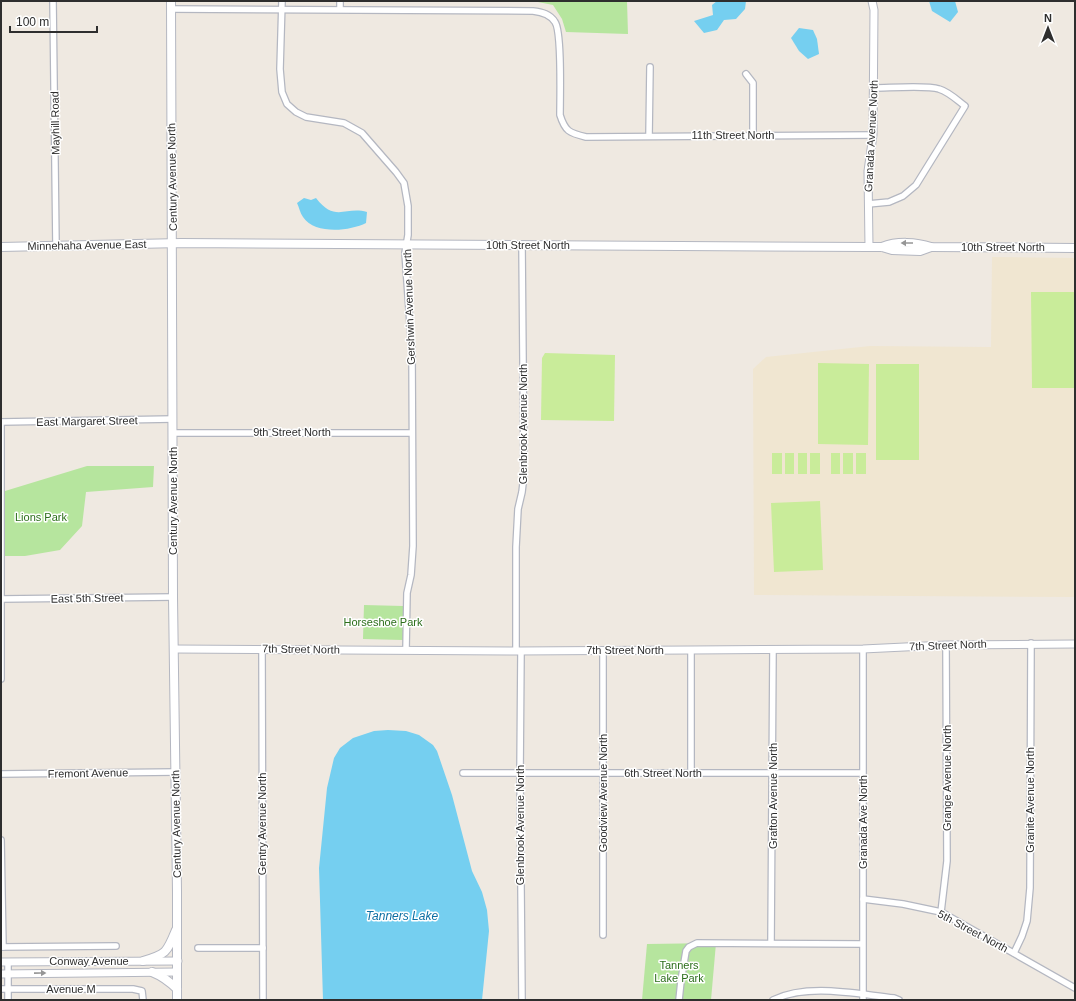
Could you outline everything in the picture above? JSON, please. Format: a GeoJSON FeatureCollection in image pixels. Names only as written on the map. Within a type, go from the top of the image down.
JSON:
{"type":"FeatureCollection","features":[{"type":"Feature","properties":{"kind":"main road","name":"Century Avenue North"},"geometry":{"type":"LineString","coordinates":[[171,5],[173,597],[178,925],[177,1000]]}},
{"type":"Feature","properties":{"kind":"main road","name":"Minnehaha Avenue East"},"geometry":{"type":"LineString","coordinates":[[1,247],[173,243]]}},
{"type":"Feature","properties":{"kind":"main road","name":"10th Street North"},"geometry":{"type":"LineString","coordinates":[[173,243],[869,247],[882,247],[892,243],[913,243],[931,247],[1075,248]]}},
{"type":"Feature","properties":{"kind":"main road"},"geometry":{"type":"LineString","coordinates":[[143,961],[158,956],[166,951],[178,925]]}},
{"type":"Feature","properties":{"kind":"main road"},"geometry":{"type":"LineString","coordinates":[[152,972],[167,979],[177,989]]}},
{"type":"Feature","properties":{"kind":"street","name":"Mayhill Road"},"geometry":{"type":"LineString","coordinates":[[53,1],[56,246]]}},
{"type":"Feature","properties":{"kind":"street"},"geometry":{"type":"LineString","coordinates":[[282,1],[282,9]]}},
{"type":"Feature","properties":{"kind":"street"},"geometry":{"type":"LineString","coordinates":[[171,5],[282,9],[340,9],[340,1]]}},
{"type":"Feature","properties":{"kind":"street","name":"Granada Avenue North"},"geometry":{"type":"LineString","coordinates":[[869,247],[868,171],[873,135],[874,88],[874,10],[872,1]]}},
{"type":"Feature","properties":{"kind":"street","name":"Gershwin Avenue North"},"geometry":{"type":"LineString","coordinates":[[282,9],[280,69],[282,92],[287,104],[296,112],[306,117],[344,123],[362,133],[404,183],[408,206],[405,253],[412,352],[413,546],[411,574],[407,592],[406,650]]}},
{"type":"Feature","properties":{"kind":"street","name":"11th Street North"},"geometry":{"type":"LineString","coordinates":[[340,9],[545,13],[555,22],[559,35],[560,115],[564,126],[571,133],[586,137],[873,135]]}},
{"type":"Feature","properties":{"kind":"street"},"geometry":{"type":"LineString","coordinates":[[649,136],[650,67]]}},
{"type":"Feature","properties":{"kind":"street"},"geometry":{"type":"LineString","coordinates":[[746,74],[753,83],[753,135]]}},
{"type":"Feature","properties":{"kind":"street"},"geometry":{"type":"LineString","coordinates":[[868,204],[889,202],[903,196],[916,185],[965,106],[939,89],[874,88]]}},
{"type":"Feature","properties":{"kind":"street","name":"Glenbrook Avenue North"},"geometry":{"type":"LineString","coordinates":[[522,245],[524,475],[518,509],[516,547],[519,651],[522,1000]]}},
{"type":"Feature","properties":{"kind":"street","name":"East Margaret Street"},"geometry":{"type":"LineString","coordinates":[[1,422],[173,419]]}},
{"type":"Feature","properties":{"kind":"street"},"geometry":{"type":"LineString","coordinates":[[1,422],[1,679]]}},
{"type":"Feature","properties":{"kind":"street","name":"9th Street North"},"geometry":{"type":"LineString","coordinates":[[173,433],[412,432]]}},
{"type":"Feature","properties":{"kind":"street","name":"East 5th Street"},"geometry":{"type":"LineString","coordinates":[[1,599],[173,597]]}},
{"type":"Feature","properties":{"kind":"street","name":"7th Street North"},"geometry":{"type":"LineString","coordinates":[[174,649],[519,651],[773,650],[863,649],[946,644],[1075,644]]}},
{"type":"Feature","properties":{"kind":"street","name":"Grange Avenue North"},"geometry":{"type":"LineString","coordinates":[[941,912],[947,861],[948,780],[946,644]]}},
{"type":"Feature","properties":{"kind":"street","name":"Granite Avenue North"},"geometry":{"type":"LineString","coordinates":[[1014,953],[1028,921],[1030,888],[1031,644]]}},
{"type":"Feature","properties":{"kind":"street","name":"Gentry Avenue North"},"geometry":{"type":"LineString","coordinates":[[262,649],[263,1000]]}},
{"type":"Feature","properties":{"kind":"street","name":"Granada Ave North"},"geometry":{"type":"LineString","coordinates":[[863,649],[863,997]]}},
{"type":"Feature","properties":{"kind":"street","name":"Goodview Avenue North"},"geometry":{"type":"LineString","coordinates":[[603,650],[603,935]]}},
{"type":"Feature","properties":{"kind":"street"},"geometry":{"type":"LineString","coordinates":[[691,650],[691,773]]}},
{"type":"Feature","properties":{"kind":"street","name":"Grafton Avenue North"},"geometry":{"type":"LineString","coordinates":[[772,943],[773,650]]}},
{"type":"Feature","properties":{"kind":"street","name":"Fremont Avenue"},"geometry":{"type":"LineString","coordinates":[[1,774],[175,772]]}},
{"type":"Feature","properties":{"kind":"street","name":"6th Street North"},"geometry":{"type":"LineString","coordinates":[[463,773],[862,773]]}},
{"type":"Feature","properties":{"kind":"street"},"geometry":{"type":"LineString","coordinates":[[1,840],[2,947],[116,946]]}},
{"type":"Feature","properties":{"kind":"street","name":"5th Street North"},"geometry":{"type":"LineString","coordinates":[[863,899],[904,904],[941,912],[1075,988]]}},
{"type":"Feature","properties":{"kind":"street"},"geometry":{"type":"LineString","coordinates":[[679,1000],[686,950],[689,947],[699,943],[862,944]]}},
{"type":"Feature","properties":{"kind":"street"},"geometry":{"type":"LineString","coordinates":[[198,948],[263,948]]}},
{"type":"Feature","properties":{"kind":"street","name":"Conway Avenue"},"geometry":{"type":"LineString","coordinates":[[5,962],[178,961]]}},
{"type":"Feature","properties":{"kind":"street"},"geometry":{"type":"LineString","coordinates":[[5,962],[8,1000]]}},
{"type":"Feature","properties":{"kind":"street","name":"Conway Avenue"},"geometry":{"type":"LineString","coordinates":[[5,974],[178,972]]}},
{"type":"Feature","properties":{"kind":"street","name":"Avenue M"},"geometry":{"type":"LineString","coordinates":[[1,989],[132,989],[142,991],[143,1000]]}},
{"type":"Feature","properties":{"kind":"street"},"geometry":{"type":"LineString","coordinates":[[773,1000],[787,994],[816,990],[863,997],[894,998],[899,1000]]}},
{"type":"Feature","properties":{"kind":"shaded area"},"geometry":{"type":"Polygon","coordinates":[[[992,257],[1075,258],[1075,597],[754,595],[753,369],[766,357],[870,346],[991,347],[992,257]]]}},
{"type":"Feature","properties":{"kind":"green space"},"geometry":{"type":"Polygon","coordinates":[[[514,1],[627,1],[628,34],[566,32],[562,19],[553,5],[538,2],[514,1]]]}},
{"type":"Feature","properties":{"kind":"green space"},"geometry":{"type":"Polygon","coordinates":[[[1031,292],[1074,292],[1075,388],[1032,388],[1031,292]]]}},
{"type":"Feature","properties":{"kind":"green space"},"geometry":{"type":"Polygon","coordinates":[[[545,353],[615,355],[614,421],[541,420],[542,358],[545,353]]]}},
{"type":"Feature","properties":{"kind":"green space"},"geometry":{"type":"Polygon","coordinates":[[[818,363],[869,364],[868,445],[818,444],[818,363]]]}},
{"type":"Feature","properties":{"kind":"green space"},"geometry":{"type":"Polygon","coordinates":[[[876,364],[919,364],[919,460],[876,460],[876,364]]]}},
{"type":"Feature","properties":{"kind":"green space"},"geometry":{"type":"Polygon","coordinates":[[[772,453],[782,453],[782,474],[772,474],[772,453]]]}},
{"type":"Feature","properties":{"kind":"green space"},"geometry":{"type":"Polygon","coordinates":[[[785,453],[794,453],[794,474],[785,474],[785,453]]]}},
{"type":"Feature","properties":{"kind":"green space"},"geometry":{"type":"Polygon","coordinates":[[[798,453],[807,453],[807,474],[798,474],[798,453]]]}},
{"type":"Feature","properties":{"kind":"green space"},"geometry":{"type":"Polygon","coordinates":[[[810,453],[820,453],[820,474],[810,474],[810,453]]]}},
{"type":"Feature","properties":{"kind":"green space"},"geometry":{"type":"Polygon","coordinates":[[[831,453],[840,453],[840,474],[831,474],[831,453]]]}},
{"type":"Feature","properties":{"kind":"green space"},"geometry":{"type":"Polygon","coordinates":[[[843,453],[853,453],[853,474],[843,474],[843,453]]]}},
{"type":"Feature","properties":{"kind":"green space"},"geometry":{"type":"Polygon","coordinates":[[[856,453],[866,453],[866,474],[856,474],[856,453]]]}},
{"type":"Feature","properties":{"kind":"green space","name":"Lions Park"},"geometry":{"type":"Polygon","coordinates":[[[87,466],[154,466],[153,487],[86,492],[82,526],[60,550],[25,556],[4,556],[5,491],[87,466]]]}},
{"type":"Feature","properties":{"kind":"green space"},"geometry":{"type":"Polygon","coordinates":[[[820,501],[823,570],[774,572],[771,503],[820,501]]]}},
{"type":"Feature","properties":{"kind":"green space","name":"Horseshoe Park"},"geometry":{"type":"Polygon","coordinates":[[[364,605],[403,606],[403,640],[363,639],[364,605]]]}},
{"type":"Feature","properties":{"kind":"green space","name":"Tanners Lake Park"},"geometry":{"type":"Polygon","coordinates":[[[716,943],[711,1000],[642,1000],[647,944],[716,943]]]}},
{"type":"Feature","properties":{"kind":"water"},"geometry":{"type":"Polygon","coordinates":[[[717,1],[746,1],[745,9],[736,19],[724,20],[717,30],[704,33],[694,21],[713,15],[712,5],[717,1]]]}},
{"type":"Feature","properties":{"kind":"water"},"geometry":{"type":"Polygon","coordinates":[[[929,1],[955,1],[958,12],[950,22],[932,11],[929,1]]]}},
{"type":"Feature","properties":{"kind":"water"},"geometry":{"type":"Polygon","coordinates":[[[799,28],[813,30],[817,39],[819,54],[808,59],[799,51],[791,38],[799,28]]]}},
{"type":"Feature","properties":{"kind":"water"},"geometry":{"type":"Polygon","coordinates":[[[304,198],[311,200],[316,198],[323,206],[335,212],[367,212],[366,223],[351,228],[333,230],[316,227],[308,223],[300,212],[297,203],[304,198]]]}},
{"type":"Feature","properties":{"kind":"water","name":"Tanners Lake"},"geometry":{"type":"Polygon","coordinates":[[[374,731],[406,731],[419,735],[433,745],[437,751],[452,795],[472,871],[482,892],[487,910],[489,931],[482,1000],[323,1000],[319,868],[327,788],[334,758],[340,748],[353,738],[374,731]]]}}]}
